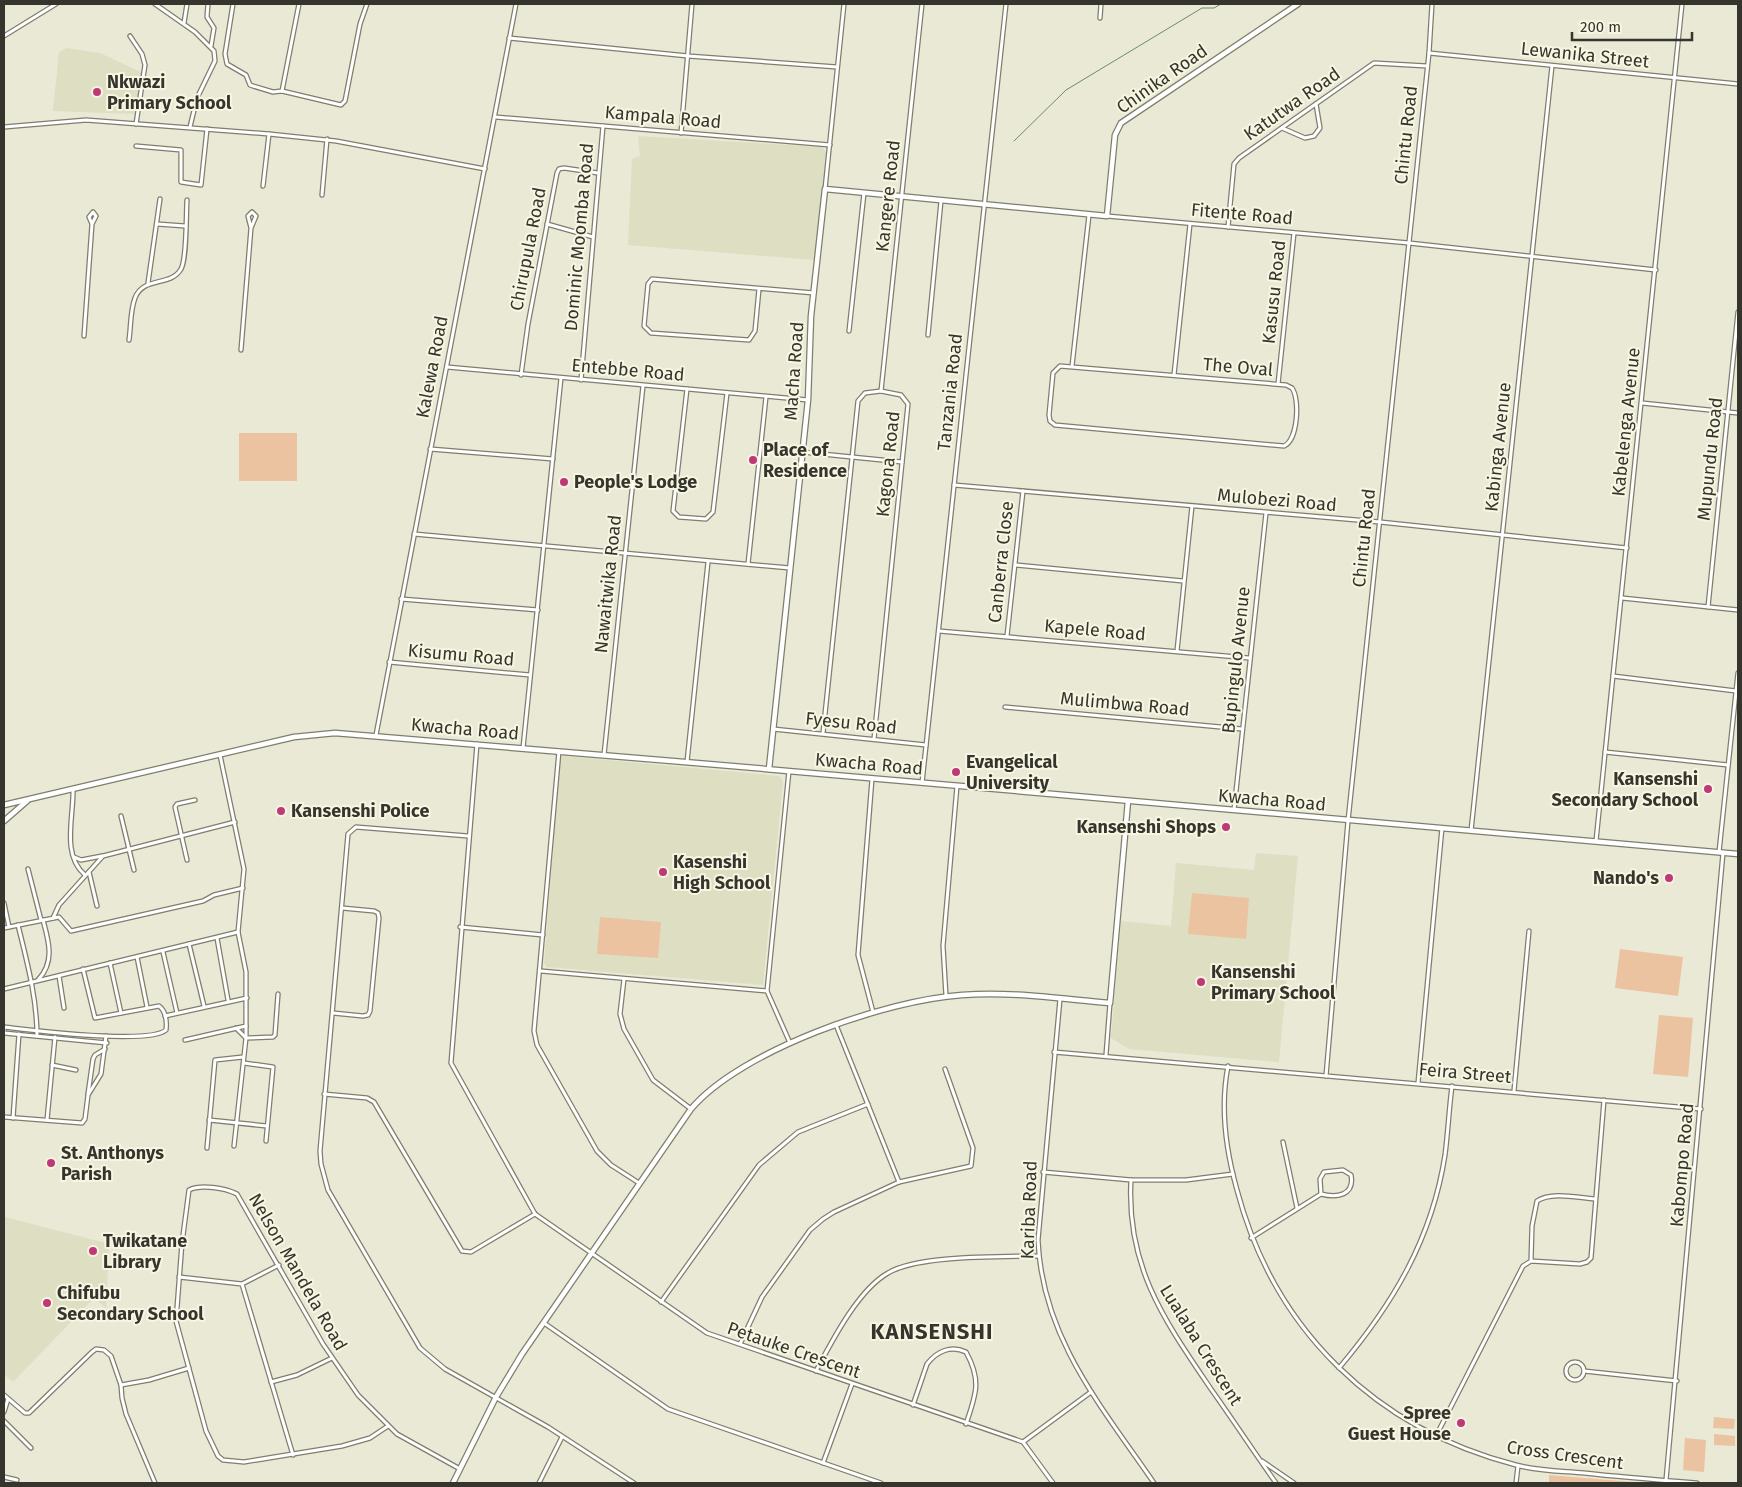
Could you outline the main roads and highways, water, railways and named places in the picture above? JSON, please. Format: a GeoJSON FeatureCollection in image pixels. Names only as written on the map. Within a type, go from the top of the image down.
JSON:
{"type":"FeatureCollection","features":[{"type":"Feature","properties":{"kind":"main road","name":"Chinika Road"},"geometry":{"type":"LineString","coordinates":[[1107,216],[1115,135],[1121,122],[1298,4]]}},
{"type":"Feature","properties":{"kind":"main road","name":"Fitente Road"},"geometry":{"type":"LineString","coordinates":[[825,189],[1107,216]]}},
{"type":"Feature","properties":{"kind":"main road","name":"Macha Road"},"geometry":{"type":"LineString","coordinates":[[768,769],[808,400],[814,293],[825,189]]}},
{"type":"Feature","properties":{"kind":"main road","name":"Kwacha Road"},"geometry":{"type":"LineString","coordinates":[[4,805],[220,754],[315,734],[376,735],[1738,854]]}},
{"type":"Feature","properties":{"kind":"main road"},"geometry":{"type":"LineString","coordinates":[[4,821],[17,808],[31,799]]}},
{"type":"Feature","properties":{"kind":"main road"},"geometry":{"type":"LineString","coordinates":[[453,1483],[496,1397],[544,1323],[691,1109],[701,1097],[726,1076],[790,1044],[873,1012],[946,996],[980,994],[1110,1003],[1128,801]]}},
{"type":"Feature","properties":{"kind":"waterway"},"geometry":{"type":"LineString","coordinates":[[1014,141],[1066,90],[1202,8],[1214,8],[1221,4]]}},
{"type":"Feature","properties":{"kind":"place","name":"Nkwazi Primary School"},"geometry":{"type":"Point","coordinates":[97,92]}},
{"type":"Feature","properties":{"kind":"place","name":"Place of Residence"},"geometry":{"type":"Point","coordinates":[753,460]}},
{"type":"Feature","properties":{"kind":"place","name":"People's Lodge"},"geometry":{"type":"Point","coordinates":[564,482]}},
{"type":"Feature","properties":{"kind":"place","name":"Evangelical University"},"geometry":{"type":"Point","coordinates":[956,772]}},
{"type":"Feature","properties":{"kind":"place","name":"Kansenshi Secondary School"},"geometry":{"type":"Point","coordinates":[1708,789]}},
{"type":"Feature","properties":{"kind":"place","name":"Kansenshi Police"},"geometry":{"type":"Point","coordinates":[281,811]}},
{"type":"Feature","properties":{"kind":"place","name":"Kansenshi Shops"},"geometry":{"type":"Point","coordinates":[1226,827]}},
{"type":"Feature","properties":{"kind":"place","name":"Kasenshi High School"},"geometry":{"type":"Point","coordinates":[663,872]}},
{"type":"Feature","properties":{"kind":"place","name":"Nando's"},"geometry":{"type":"Point","coordinates":[1669,878]}},
{"type":"Feature","properties":{"kind":"place","name":"Kansenshi Primary School"},"geometry":{"type":"Point","coordinates":[1201,982]}},
{"type":"Feature","properties":{"kind":"place","name":"St. Anthonys Parish"},"geometry":{"type":"Point","coordinates":[51,1163]}},
{"type":"Feature","properties":{"kind":"place","name":"Twikatane Library"},"geometry":{"type":"Point","coordinates":[93,1251]}},
{"type":"Feature","properties":{"kind":"place","name":"Chifubu Secondary School"},"geometry":{"type":"Point","coordinates":[47,1303]}},
{"type":"Feature","properties":{"kind":"place","name":"Spree Guest House"},"geometry":{"type":"Point","coordinates":[1461,1423]}},
{"type":"Feature","properties":{"kind":"district","name":"KANSENSHI"},"geometry":{"type":"Point","coordinates":[932,1331]}}]}
